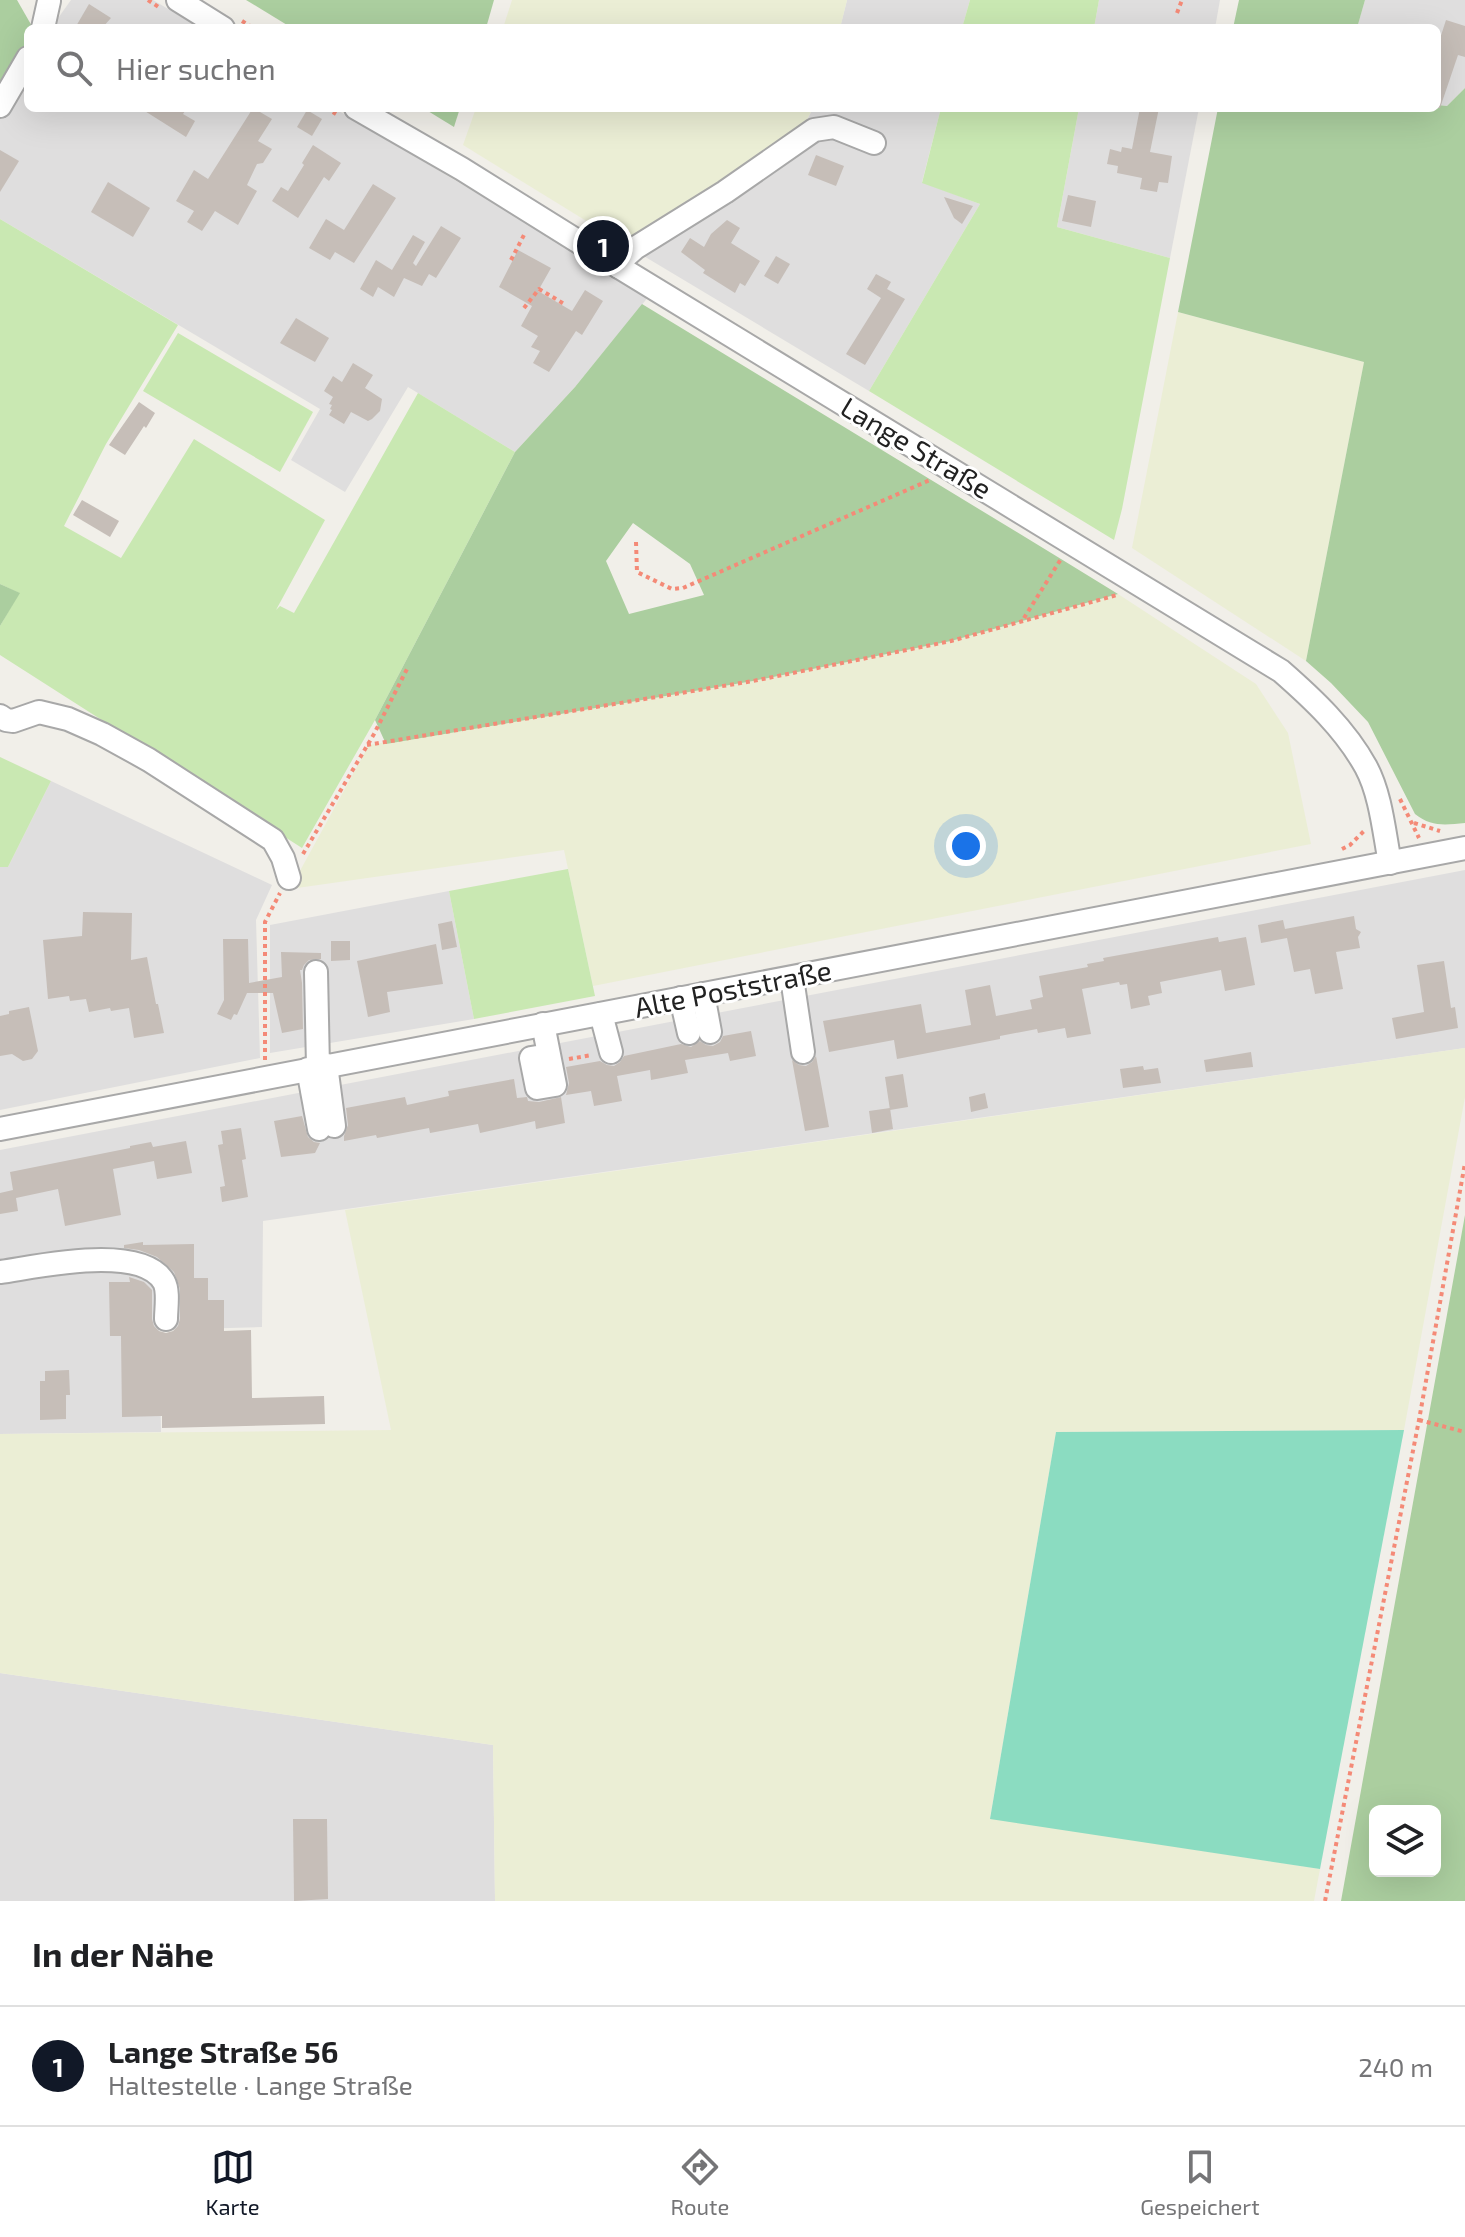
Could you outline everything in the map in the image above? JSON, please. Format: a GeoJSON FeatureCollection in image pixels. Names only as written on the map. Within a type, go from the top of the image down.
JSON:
{"type":"FeatureCollection","features":[{"type":"Feature","properties":{"kind":"street"},"geometry":{"type":"LineString","coordinates":[[31,0],[49,0],[44,24]]}},
{"type":"Feature","properties":{"kind":"street"},"geometry":{"type":"LineString","coordinates":[[178,0],[217,24]]}},
{"type":"Feature","properties":{"kind":"street"},"geometry":{"type":"LineString","coordinates":[[0,106],[24,65]]}},
{"type":"Feature","properties":{"kind":"street","name":"Lange Straße"},"geometry":{"type":"LineString","coordinates":[[363,112],[1281,671],[1323,708],[1366,768],[1377,795],[1390,863]]}},
{"type":"Feature","properties":{"kind":"street"},"geometry":{"type":"LineString","coordinates":[[619,267],[635,248],[725,192],[814,130],[834,127],[874,143]]}},
{"type":"Feature","properties":{"kind":"street"},"geometry":{"type":"LineString","coordinates":[[0,716],[13,721],[39,712],[68,719],[102,734],[273,840],[289,878]]}},
{"type":"Feature","properties":{"kind":"street","name":"Alte Poststraße"},"geometry":{"type":"LineString","coordinates":[[0,1129],[1465,848]]}},
{"type":"Feature","properties":{"kind":"street"},"geometry":{"type":"LineString","coordinates":[[316,972],[318,1067],[327,1128]]}},
{"type":"Feature","properties":{"kind":"street"},"geometry":{"type":"LineString","coordinates":[[792,978],[803,1052]]}},
{"type":"Feature","properties":{"kind":"street"},"geometry":{"type":"LineString","coordinates":[[692,996],[699,1032]]}},
{"type":"Feature","properties":{"kind":"street"},"geometry":{"type":"LineString","coordinates":[[601,1014],[611,1052]]}},
{"type":"Feature","properties":{"kind":"street"},"geometry":{"type":"LineString","coordinates":[[543,1024],[550,1059]]}},
{"type":"Feature","properties":{"kind":"street"},"geometry":{"type":"LineString","coordinates":[[0,1272],[104,1258],[147,1267],[166,1285],[166,1319]]}},
{"type":"Feature","properties":{"kind":"path"},"geometry":{"type":"LineString","coordinates":[[1177,13],[1182,0]]}},
{"type":"Feature","properties":{"kind":"path"},"geometry":{"type":"LineString","coordinates":[[511,260],[525,233]]}},
{"type":"Feature","properties":{"kind":"path"},"geometry":{"type":"LineString","coordinates":[[524,308],[539,289],[566,305]]}},
{"type":"Feature","properties":{"kind":"path"},"geometry":{"type":"LineString","coordinates":[[636,542],[637,572],[672,589],[683,588],[931,479]]}},
{"type":"Feature","properties":{"kind":"path"},"geometry":{"type":"LineString","coordinates":[[1023,621],[1061,559]]}},
{"type":"Feature","properties":{"kind":"path"},"geometry":{"type":"LineString","coordinates":[[408,667],[367,745],[753,681],[951,641],[1118,594]]}},
{"type":"Feature","properties":{"kind":"path"},"geometry":{"type":"LineString","coordinates":[[1412,822],[1441,832]]}},
{"type":"Feature","properties":{"kind":"path"},"geometry":{"type":"LineString","coordinates":[[550,1059],[611,1052]]}},
{"type":"Feature","properties":{"kind":"path"},"geometry":{"type":"LineString","coordinates":[[1325,1901],[1419,1420],[1465,1163]]}},
{"type":"Feature","properties":{"kind":"path"},"geometry":{"type":"LineString","coordinates":[[1419,1420],[1465,1432]]}},
{"type":"Feature","properties":{"kind":"shaded area"},"geometry":{"type":"Polygon","coordinates":[[[71,0],[153,0],[193,24],[54,24],[71,0]]]}},
{"type":"Feature","properties":{"kind":"shaded area"},"geometry":{"type":"Polygon","coordinates":[[[847,0],[970,0],[963,24],[841,24],[847,0]]]}},
{"type":"Feature","properties":{"kind":"shaded area"},"geometry":{"type":"Polygon","coordinates":[[[1099,0],[1220,0],[1216,24],[1095,24],[1099,0]]]}},
{"type":"Feature","properties":{"kind":"shaded area"},"geometry":{"type":"Polygon","coordinates":[[[1365,0],[1465,0],[1465,88],[1447,106],[1441,105],[1441,24],[1358,24],[1365,0]]]}},
{"type":"Feature","properties":{"kind":"shaded area"},"geometry":{"type":"Polygon","coordinates":[[[24,69],[24,112],[341,112],[649,296],[575,387],[515,452],[408,387],[345,492],[291,460],[320,409],[0,219],[0,110],[24,69]]]}},
{"type":"Feature","properties":{"kind":"shaded area"},"geometry":{"type":"Polygon","coordinates":[[[811,112],[940,112],[922,182],[980,204],[869,391],[627,246],[802,130],[811,112]]]}},
{"type":"Feature","properties":{"kind":"shaded area"},"geometry":{"type":"Polygon","coordinates":[[[1078,112],[1198,112],[1170,258],[1057,227],[1078,112]]]}},
{"type":"Feature","properties":{"kind":"shaded area"},"geometry":{"type":"Polygon","coordinates":[[[51,781],[272,885],[256,920],[260,1058],[0,1110],[0,867],[8,867],[51,781]]]}},
{"type":"Feature","properties":{"kind":"shaded area"},"geometry":{"type":"Polygon","coordinates":[[[1465,870],[1465,1048],[263,1221],[262,1327],[159,1330],[161,1432],[0,1434],[0,1150],[1465,870]]]}},
{"type":"Feature","properties":{"kind":"shaded area"},"geometry":{"type":"Polygon","coordinates":[[[449,891],[474,1019],[270,1053],[270,925],[449,891]]]}},
{"type":"Feature","properties":{"kind":"shaded area"},"geometry":{"type":"Polygon","coordinates":[[[0,1673],[493,1745],[495,1901],[0,1901],[0,1673]]]}},
{"type":"Feature","properties":{"kind":"green space"},"geometry":{"type":"Polygon","coordinates":[[[0,0],[17,0],[31,24],[24,24],[24,57],[0,96],[0,0]]]}},
{"type":"Feature","properties":{"kind":"green space"},"geometry":{"type":"Polygon","coordinates":[[[246,0],[494,0],[487,24],[285,24],[246,0]]]}},
{"type":"Feature","properties":{"kind":"green space"},"geometry":{"type":"Polygon","coordinates":[[[512,0],[847,0],[841,24],[504,24],[512,0]]]}},
{"type":"Feature","properties":{"kind":"green space"},"geometry":{"type":"Polygon","coordinates":[[[970,0],[1099,0],[1095,24],[963,24],[970,0]]]}},
{"type":"Feature","properties":{"kind":"green space"},"geometry":{"type":"Polygon","coordinates":[[[1239,0],[1365,0],[1358,24],[1234,24],[1239,0]]]}},
{"type":"Feature","properties":{"kind":"green space"},"geometry":{"type":"Polygon","coordinates":[[[1465,88],[1465,823],[1445,824],[1427,821],[1415,814],[1368,722],[1306,661],[1364,362],[1178,312],[1217,112],[1441,112],[1441,105],[1447,106],[1465,88]]]}},
{"type":"Feature","properties":{"kind":"green space"},"geometry":{"type":"Polygon","coordinates":[[[430,112],[459,112],[454,127],[430,112]]]}},
{"type":"Feature","properties":{"kind":"green space"},"geometry":{"type":"Polygon","coordinates":[[[475,112],[811,112],[802,129],[627,246],[463,145],[475,112]]]}},
{"type":"Feature","properties":{"kind":"green space"},"geometry":{"type":"Polygon","coordinates":[[[940,112],[1078,112],[1057,227],[1170,258],[1114,540],[869,391],[980,204],[922,183],[940,112]]]}},
{"type":"Feature","properties":{"kind":"green space"},"geometry":{"type":"Polygon","coordinates":[[[0,219],[178,325],[106,444],[64,526],[121,558],[194,439],[325,520],[276,610],[280,606],[294,613],[418,393],[515,452],[375,720],[302,848],[0,655],[0,626],[19,593],[0,584],[0,219]]]}},
{"type":"Feature","properties":{"kind":"green space"},"geometry":{"type":"Polygon","coordinates":[[[642,304],[1118,594],[951,641],[753,681],[386,744],[375,720],[515,452],[575,387],[642,304]],[[633,523],[606,561],[629,614],[704,595],[690,564],[633,523]]]}},
{"type":"Feature","properties":{"kind":"green space"},"geometry":{"type":"Polygon","coordinates":[[[1178,312],[1364,362],[1306,661],[1132,548],[1178,312]]]}},
{"type":"Feature","properties":{"kind":"green space"},"geometry":{"type":"Polygon","coordinates":[[[178,333],[313,412],[280,472],[143,391],[178,333]]]}},
{"type":"Feature","properties":{"kind":"green space"},"geometry":{"type":"Polygon","coordinates":[[[0,584],[20,593],[0,626],[0,584]]]}},
{"type":"Feature","properties":{"kind":"green space"},"geometry":{"type":"Polygon","coordinates":[[[1118,594],[1256,684],[1288,733],[1311,844],[593,986],[564,850],[290,889],[369,745],[753,681],[950,641],[1118,594]]]}},
{"type":"Feature","properties":{"kind":"green space"},"geometry":{"type":"Polygon","coordinates":[[[0,757],[51,781],[8,867],[0,867],[0,757]]]}},
{"type":"Feature","properties":{"kind":"green space"},"geometry":{"type":"Polygon","coordinates":[[[568,869],[595,996],[474,1019],[449,891],[568,869]]]}},
{"type":"Feature","properties":{"kind":"green space"},"geometry":{"type":"Polygon","coordinates":[[[1465,1048],[1465,1097],[1404,1430],[1056,1432],[990,1818],[1320,1869],[1314,1901],[495,1901],[493,1745],[0,1673],[0,1434],[391,1430],[345,1210],[1465,1048]]]}},
{"type":"Feature","properties":{"kind":"green space"},"geometry":{"type":"Polygon","coordinates":[[[1465,1215],[1465,1901],[1341,1901],[1465,1215]]]}},
{"type":"Feature","properties":{"kind":"green space"},"geometry":{"type":"Polygon","coordinates":[[[1404,1430],[1320,1869],[990,1819],[1056,1432],[1404,1430]]]}},
{"type":"Feature","properties":{"kind":"building"},"geometry":{"type":"Polygon","coordinates":[[[89,4],[111,18],[106,24],[77,24],[89,4]]]}},
{"type":"Feature","properties":{"kind":"building"},"geometry":{"type":"Polygon","coordinates":[[[1446,20],[1465,26],[1465,57],[1458,55],[1441,105],[1441,36],[1446,20]]]}},
{"type":"Feature","properties":{"kind":"building"},"geometry":{"type":"Polygon","coordinates":[[[146,112],[184,112],[195,121],[186,137],[146,112]]]}},
{"type":"Feature","properties":{"kind":"building"},"geometry":{"type":"Polygon","coordinates":[[[250,112],[260,112],[272,119],[258,141],[272,149],[263,163],[257,164],[247,185],[257,191],[238,225],[215,211],[202,231],[187,222],[194,211],[176,201],[194,170],[208,179],[250,112]]]}},
{"type":"Feature","properties":{"kind":"building"},"geometry":{"type":"Polygon","coordinates":[[[306,112],[322,119],[312,136],[297,127],[306,112]]]}},
{"type":"Feature","properties":{"kind":"building"},"geometry":{"type":"Polygon","coordinates":[[[1139,112],[1158,112],[1150,152],[1172,156],[1168,183],[1159,182],[1157,192],[1140,189],[1142,178],[1117,173],[1118,166],[1107,164],[1110,149],[1121,152],[1122,147],[1132,149],[1139,112]]]}},
{"type":"Feature","properties":{"kind":"building"},"geometry":{"type":"Polygon","coordinates":[[[313,145],[341,163],[329,181],[324,177],[298,218],[272,201],[281,187],[288,191],[313,145]]]}},
{"type":"Feature","properties":{"kind":"building"},"geometry":{"type":"Polygon","coordinates":[[[0,150],[19,161],[0,192],[0,150]]]}},
{"type":"Feature","properties":{"kind":"building"},"geometry":{"type":"Polygon","coordinates":[[[816,155],[844,166],[836,186],[808,175],[816,155]]]}},
{"type":"Feature","properties":{"kind":"building"},"geometry":{"type":"Polygon","coordinates":[[[108,182],[150,208],[133,237],[91,212],[108,182]]]}},
{"type":"Feature","properties":{"kind":"building"},"geometry":{"type":"Polygon","coordinates":[[[373,184],[396,198],[354,263],[335,252],[330,260],[309,248],[326,219],[344,230],[373,184]]]}},
{"type":"Feature","properties":{"kind":"building"},"geometry":{"type":"Polygon","coordinates":[[[1068,195],[1096,201],[1091,227],[1062,221],[1068,195]]]}},
{"type":"Feature","properties":{"kind":"building"},"geometry":{"type":"Polygon","coordinates":[[[944,197],[973,206],[962,224],[954,218],[944,197]]]}},
{"type":"Feature","properties":{"kind":"building"},"geometry":{"type":"Polygon","coordinates":[[[727,220],[740,228],[731,243],[760,261],[745,286],[740,283],[735,293],[703,273],[705,270],[681,252],[690,238],[704,247],[711,234],[727,220]]]}},
{"type":"Feature","properties":{"kind":"building"},"geometry":{"type":"Polygon","coordinates":[[[441,226],[461,238],[436,278],[429,274],[422,286],[404,278],[394,297],[378,287],[373,297],[360,289],[376,260],[392,270],[413,235],[425,242],[413,263],[416,266],[441,226]]]}},
{"type":"Feature","properties":{"kind":"building"},"geometry":{"type":"Polygon","coordinates":[[[518,250],[551,268],[538,291],[572,311],[585,290],[603,301],[582,335],[576,331],[549,372],[533,363],[540,351],[531,347],[538,336],[521,326],[532,306],[499,287],[518,250]]]}},
{"type":"Feature","properties":{"kind":"building"},"geometry":{"type":"Polygon","coordinates":[[[776,256],[790,264],[778,284],[764,276],[776,256]]]}},
{"type":"Feature","properties":{"kind":"building"},"geometry":{"type":"Polygon","coordinates":[[[876,274],[891,282],[887,289],[905,299],[865,365],[846,354],[881,298],[867,289],[876,274]]]}},
{"type":"Feature","properties":{"kind":"building"},"geometry":{"type":"Polygon","coordinates":[[[296,318],[329,338],[315,362],[280,343],[296,318]]]}},
{"type":"Feature","properties":{"kind":"building"},"geometry":{"type":"Polygon","coordinates":[[[353,363],[373,375],[365,388],[382,399],[380,411],[372,419],[368,421],[351,412],[344,424],[329,415],[333,397],[324,391],[333,376],[342,382],[353,363]]]}},
{"type":"Feature","properties":{"kind":"building"},"geometry":{"type":"Polygon","coordinates":[[[139,402],[155,413],[125,455],[109,445],[139,402]]]}},
{"type":"Feature","properties":{"kind":"building"},"geometry":{"type":"Polygon","coordinates":[[[82,500],[119,521],[110,537],[73,515],[82,500]]]}},
{"type":"Feature","properties":{"kind":"building"},"geometry":{"type":"Polygon","coordinates":[[[83,912],[132,913],[131,960],[147,957],[164,1033],[134,1038],[129,1008],[89,1012],[86,999],[70,1001],[69,996],[48,999],[43,940],[82,936],[83,912]]]}},
{"type":"Feature","properties":{"kind":"building"},"geometry":{"type":"Polygon","coordinates":[[[1354,916],[1356,929],[1361,932],[1358,937],[1360,948],[1336,952],[1343,989],[1315,994],[1310,969],[1294,972],[1287,938],[1261,943],[1258,925],[1283,920],[1285,929],[1354,916]]]}},
{"type":"Feature","properties":{"kind":"building"},"geometry":{"type":"Polygon","coordinates":[[[452,921],[457,947],[442,950],[438,924],[452,921]]]}},
{"type":"Feature","properties":{"kind":"building"},"geometry":{"type":"Polygon","coordinates":[[[1218,937],[1219,942],[1246,937],[1255,985],[1225,991],[1221,970],[1160,982],[1162,993],[1148,996],[1150,1005],[1131,1009],[1127,984],[1120,985],[1119,982],[1082,989],[1091,1034],[1067,1038],[1065,1028],[1038,1033],[1037,1029],[897,1059],[894,1040],[829,1052],[823,1021],[921,1004],[926,1033],[971,1025],[965,990],[990,985],[996,1016],[1032,1009],[1030,1000],[1043,997],[1039,976],[1088,967],[1087,964],[1104,961],[1103,958],[1218,937]]]}},
{"type":"Feature","properties":{"kind":"building"},"geometry":{"type":"Polygon","coordinates":[[[223,939],[248,939],[249,983],[282,977],[281,952],[321,953],[321,959],[309,960],[300,970],[303,1029],[282,1033],[273,993],[247,993],[237,1015],[234,1014],[231,1020],[217,1014],[224,1000],[223,939]]]}},
{"type":"Feature","properties":{"kind":"building"},"geometry":{"type":"Polygon","coordinates":[[[331,941],[350,941],[350,960],[331,961],[331,941]]]}},
{"type":"Feature","properties":{"kind":"building"},"geometry":{"type":"Polygon","coordinates":[[[436,944],[443,984],[387,992],[390,1012],[368,1017],[357,961],[436,944]]]}},
{"type":"Feature","properties":{"kind":"building"},"geometry":{"type":"Polygon","coordinates":[[[1444,961],[1451,1008],[1455,1007],[1458,1028],[1396,1039],[1392,1018],[1424,1012],[1417,965],[1444,961]]]}},
{"type":"Feature","properties":{"kind":"building"},"geometry":{"type":"Polygon","coordinates":[[[29,1007],[38,1051],[32,1059],[23,1061],[12,1054],[0,1056],[0,1016],[29,1007]]]}},
{"type":"Feature","properties":{"kind":"building"},"geometry":{"type":"Polygon","coordinates":[[[751,1031],[756,1056],[730,1061],[728,1053],[685,1060],[688,1073],[651,1080],[650,1070],[617,1076],[622,1101],[594,1106],[591,1091],[566,1095],[569,1083],[566,1067],[600,1061],[614,1066],[624,1056],[681,1044],[691,1047],[700,1041],[713,1046],[723,1036],[751,1031]]]}},
{"type":"Feature","properties":{"kind":"building"},"geometry":{"type":"Polygon","coordinates":[[[1251,1052],[1253,1067],[1206,1072],[1204,1060],[1251,1052]]]}},
{"type":"Feature","properties":{"kind":"building"},"geometry":{"type":"Polygon","coordinates":[[[816,1056],[829,1127],[805,1131],[792,1060],[806,1066],[816,1056]]]}},
{"type":"Feature","properties":{"kind":"building"},"geometry":{"type":"Polygon","coordinates":[[[1143,1066],[1144,1070],[1158,1068],[1161,1083],[1123,1088],[1120,1069],[1143,1066]]]}},
{"type":"Feature","properties":{"kind":"building"},"geometry":{"type":"Polygon","coordinates":[[[903,1074],[908,1107],[890,1110],[885,1077],[903,1074]]]}},
{"type":"Feature","properties":{"kind":"building"},"geometry":{"type":"Polygon","coordinates":[[[514,1079],[517,1098],[527,1097],[528,1101],[539,1102],[561,1097],[565,1123],[536,1129],[535,1121],[480,1133],[478,1124],[430,1133],[429,1128],[344,1141],[348,1125],[346,1108],[405,1097],[407,1105],[449,1096],[448,1091],[514,1079]]]}},
{"type":"Feature","properties":{"kind":"building"},"geometry":{"type":"Polygon","coordinates":[[[985,1093],[988,1108],[971,1112],[969,1097],[985,1093]]]}},
{"type":"Feature","properties":{"kind":"building"},"geometry":{"type":"Polygon","coordinates":[[[890,1108],[893,1129],[872,1133],[869,1111],[890,1108]]]}},
{"type":"Feature","properties":{"kind":"building"},"geometry":{"type":"Polygon","coordinates":[[[302,1116],[308,1137],[320,1143],[315,1153],[281,1157],[274,1121],[302,1116]]]}},
{"type":"Feature","properties":{"kind":"building"},"geometry":{"type":"Polygon","coordinates":[[[241,1128],[248,1197],[222,1202],[220,1187],[225,1186],[218,1145],[223,1144],[221,1131],[241,1128]]]}},
{"type":"Feature","properties":{"kind":"building"},"geometry":{"type":"Polygon","coordinates":[[[186,1141],[192,1173],[157,1179],[154,1161],[113,1169],[121,1215],[65,1226],[58,1189],[16,1198],[18,1211],[0,1214],[0,1193],[13,1190],[10,1172],[151,1142],[153,1147],[186,1141]]]}},
{"type":"Feature","properties":{"kind":"building"},"geometry":{"type":"Polygon","coordinates":[[[143,1242],[143,1245],[194,1244],[194,1278],[208,1278],[208,1300],[224,1300],[224,1331],[251,1330],[252,1398],[324,1396],[325,1424],[162,1428],[162,1416],[122,1417],[121,1336],[110,1336],[109,1282],[130,1282],[129,1277],[144,1282],[152,1290],[152,1319],[159,1331],[173,1331],[180,1319],[180,1289],[174,1272],[157,1257],[124,1248],[124,1245],[143,1242]]]}},
{"type":"Feature","properties":{"kind":"building"},"geometry":{"type":"Polygon","coordinates":[[[69,1370],[70,1395],[66,1395],[66,1419],[40,1420],[40,1381],[45,1381],[45,1371],[69,1370]]]}},
{"type":"Feature","properties":{"kind":"building"},"geometry":{"type":"Polygon","coordinates":[[[293,1819],[327,1819],[328,1899],[294,1901],[293,1819]]]}},
{"type":"Feature","properties":{"kind":"place","name":"Lange Straße 56"},"geometry":{"type":"Point","coordinates":[603,246]}}]}
